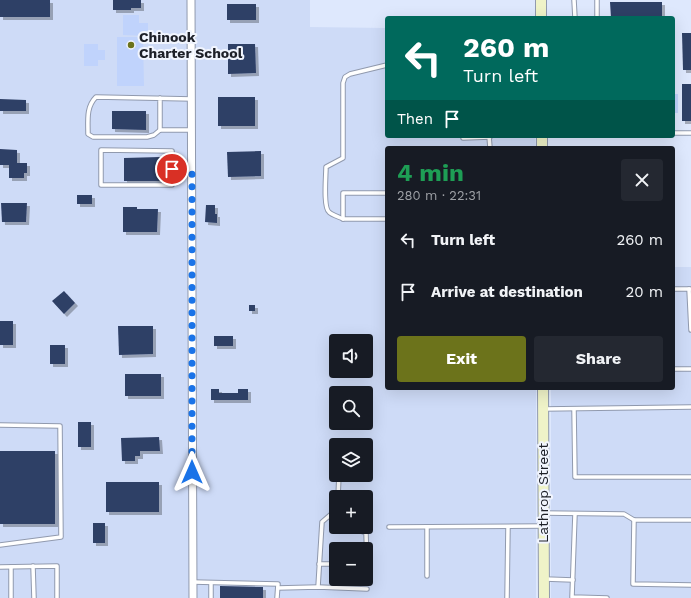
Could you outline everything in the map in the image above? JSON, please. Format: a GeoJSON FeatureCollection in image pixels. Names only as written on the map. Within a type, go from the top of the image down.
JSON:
{"type":"FeatureCollection","features":[{"type":"Feature","properties":{"kind":"main road"},"geometry":{"type":"LineString","coordinates":[[541,16],[542,0]]}},
{"type":"Feature","properties":{"kind":"main road","name":"Lathrop Street"},"geometry":{"type":"LineString","coordinates":[[543,390],[544,598]]}},
{"type":"Feature","properties":{"kind":"street"},"geometry":{"type":"LineString","coordinates":[[191,0],[193,598]]}},
{"type":"Feature","properties":{"kind":"lane"},"geometry":{"type":"LineString","coordinates":[[574,0],[575,16]]}},
{"type":"Feature","properties":{"kind":"lane"},"geometry":{"type":"LineString","coordinates":[[597,0],[597,16]]}},
{"type":"Feature","properties":{"kind":"lane"},"geometry":{"type":"LineString","coordinates":[[385,65],[350,74],[345,77],[343,83],[343,158],[326,167],[326,207],[329,212],[343,220],[385,219]]}},
{"type":"Feature","properties":{"kind":"lane"},"geometry":{"type":"LineString","coordinates":[[192,99],[96,97],[91,102],[88,112],[88,134],[93,137],[147,138],[160,130],[192,130]]}},
{"type":"Feature","properties":{"kind":"lane"},"geometry":{"type":"LineString","coordinates":[[160,98],[160,130]]}},
{"type":"Feature","properties":{"kind":"lane"},"geometry":{"type":"LineString","coordinates":[[675,134],[691,134]]}},
{"type":"Feature","properties":{"kind":"lane"},"geometry":{"type":"LineString","coordinates":[[101,150],[172,151],[172,169],[172,186],[101,185],[101,150]]}},
{"type":"Feature","properties":{"kind":"lane"},"geometry":{"type":"LineString","coordinates":[[172,169],[192,172]]}},
{"type":"Feature","properties":{"kind":"lane"},"geometry":{"type":"LineString","coordinates":[[343,220],[343,193],[385,193]]}},
{"type":"Feature","properties":{"kind":"lane"},"geometry":{"type":"LineString","coordinates":[[675,289],[690,289],[691,330]]}},
{"type":"Feature","properties":{"kind":"lane"},"geometry":{"type":"LineString","coordinates":[[675,369],[691,369]]}},
{"type":"Feature","properties":{"kind":"lane"},"geometry":{"type":"LineString","coordinates":[[543,409],[691,406]]}},
{"type":"Feature","properties":{"kind":"lane"},"geometry":{"type":"LineString","coordinates":[[574,409],[575,476],[691,476]]}},
{"type":"Feature","properties":{"kind":"lane"},"geometry":{"type":"LineString","coordinates":[[0,425],[60,426],[60,537],[0,545]]}},
{"type":"Feature","properties":{"kind":"lane"},"geometry":{"type":"LineString","coordinates":[[543,513],[624,514],[634,520],[691,520]]}},
{"type":"Feature","properties":{"kind":"lane"},"geometry":{"type":"LineString","coordinates":[[575,514],[572,597],[607,598]]}},
{"type":"Feature","properties":{"kind":"lane"},"geometry":{"type":"LineString","coordinates":[[318,587],[322,522],[329,516]]}},
{"type":"Feature","properties":{"kind":"lane"},"geometry":{"type":"LineString","coordinates":[[634,520],[633,584],[691,585]]}},
{"type":"Feature","properties":{"kind":"lane"},"geometry":{"type":"LineString","coordinates":[[389,527],[543,526]]}},
{"type":"Feature","properties":{"kind":"lane"},"geometry":{"type":"LineString","coordinates":[[427,527],[427,576]]}},
{"type":"Feature","properties":{"kind":"lane"},"geometry":{"type":"LineString","coordinates":[[508,527],[508,598]]}},
{"type":"Feature","properties":{"kind":"lane"},"geometry":{"type":"LineString","coordinates":[[319,564],[329,564]]}},
{"type":"Feature","properties":{"kind":"lane"},"geometry":{"type":"LineString","coordinates":[[33,566],[34,598]]}},
{"type":"Feature","properties":{"kind":"lane"},"geometry":{"type":"LineString","coordinates":[[0,567],[57,566],[57,598]]}},
{"type":"Feature","properties":{"kind":"lane"},"geometry":{"type":"LineString","coordinates":[[11,567],[11,598]]}},
{"type":"Feature","properties":{"kind":"lane"},"geometry":{"type":"LineString","coordinates":[[544,579],[573,580]]}},
{"type":"Feature","properties":{"kind":"lane"},"geometry":{"type":"LineString","coordinates":[[193,582],[278,584],[277,598]]}},
{"type":"Feature","properties":{"kind":"lane"},"geometry":{"type":"LineString","coordinates":[[211,583],[211,598]]}},
{"type":"Feature","properties":{"kind":"lane"},"geometry":{"type":"LineString","coordinates":[[278,588],[318,587],[367,589]]}},
{"type":"Feature","properties":{"kind":"shaded area"},"geometry":{"type":"Polygon","coordinates":[[[0,0],[310,0],[310,27],[385,28],[385,138],[535,138],[536,146],[385,146],[385,390],[536,390],[536,598],[0,598],[0,0]]]}},
{"type":"Feature","properties":{"kind":"shaded area"},"geometry":{"type":"Polygon","coordinates":[[[123,15],[139,15],[139,23],[148,23],[148,36],[123,35],[123,15]]]}},
{"type":"Feature","properties":{"kind":"shaded area"},"geometry":{"type":"Polygon","coordinates":[[[117,37],[143,37],[144,86],[117,86],[117,37]]]}},
{"type":"Feature","properties":{"kind":"shaded area"},"geometry":{"type":"Polygon","coordinates":[[[84,44],[98,44],[98,50],[105,50],[105,60],[98,60],[98,66],[84,66],[84,44]]]}},
{"type":"Feature","properties":{"kind":"shaded area"},"geometry":{"type":"Polygon","coordinates":[[[675,94],[678,94],[678,113],[675,113],[675,94]]]}},
{"type":"Feature","properties":{"kind":"shaded area"},"geometry":{"type":"Polygon","coordinates":[[[675,267],[691,267],[691,598],[551,598],[551,390],[675,390],[675,267]]]}},
{"type":"Feature","properties":{"kind":"building"},"geometry":{"type":"Polygon","coordinates":[[[0,0],[50,0],[50,17],[0,17],[0,0]]]}},
{"type":"Feature","properties":{"kind":"building","name":"Chinook Charter School"},"geometry":{"type":"Polygon","coordinates":[[[113,0],[141,0],[141,8],[131,8],[131,10],[113,10],[113,0]]]}},
{"type":"Feature","properties":{"kind":"building"},"geometry":{"type":"Polygon","coordinates":[[[610,2],[662,2],[662,16],[611,16],[610,2]]]}},
{"type":"Feature","properties":{"kind":"building"},"geometry":{"type":"Polygon","coordinates":[[[227,4],[256,4],[256,20],[227,20],[227,4]]]}},
{"type":"Feature","properties":{"kind":"building"},"geometry":{"type":"Polygon","coordinates":[[[682,33],[691,33],[691,70],[683,70],[682,33]]]}},
{"type":"Feature","properties":{"kind":"building"},"geometry":{"type":"Polygon","coordinates":[[[228,44],[255,44],[256,73],[228,74],[228,44]]]}},
{"type":"Feature","properties":{"kind":"building"},"geometry":{"type":"Polygon","coordinates":[[[682,84],[691,84],[691,121],[682,121],[682,84]]]}},
{"type":"Feature","properties":{"kind":"building"},"geometry":{"type":"Polygon","coordinates":[[[218,97],[255,97],[255,126],[218,126],[218,97]]]}},
{"type":"Feature","properties":{"kind":"building"},"geometry":{"type":"Polygon","coordinates":[[[0,99],[26,100],[26,111],[0,111],[0,99]]]}},
{"type":"Feature","properties":{"kind":"building"},"geometry":{"type":"Polygon","coordinates":[[[112,111],[146,111],[146,130],[112,129],[112,111]]]}},
{"type":"Feature","properties":{"kind":"building"},"geometry":{"type":"Polygon","coordinates":[[[0,149],[17,150],[17,163],[27,163],[27,173],[24,173],[24,178],[9,178],[9,165],[0,165],[0,149]]]}},
{"type":"Feature","properties":{"kind":"building"},"geometry":{"type":"Polygon","coordinates":[[[261,151],[261,176],[228,177],[227,152],[261,151]]]}},
{"type":"Feature","properties":{"kind":"building"},"geometry":{"type":"Polygon","coordinates":[[[160,157],[160,181],[124,181],[124,158],[160,157]]]}},
{"type":"Feature","properties":{"kind":"building"},"geometry":{"type":"Polygon","coordinates":[[[77,195],[92,195],[92,204],[77,204],[77,195]]]}},
{"type":"Feature","properties":{"kind":"building"},"geometry":{"type":"Polygon","coordinates":[[[1,203],[27,203],[26,222],[2,222],[1,203]]]}},
{"type":"Feature","properties":{"kind":"building"},"geometry":{"type":"Polygon","coordinates":[[[206,205],[215,205],[217,223],[205,222],[206,205]]]}},
{"type":"Feature","properties":{"kind":"building"},"geometry":{"type":"Polygon","coordinates":[[[123,207],[158,209],[157,232],[123,232],[123,207]]]}},
{"type":"Feature","properties":{"kind":"building"},"geometry":{"type":"Polygon","coordinates":[[[64,291],[75,303],[64,314],[52,301],[64,291]]]}},
{"type":"Feature","properties":{"kind":"building"},"geometry":{"type":"Polygon","coordinates":[[[249,305],[255,305],[255,311],[249,311],[249,305]]]}},
{"type":"Feature","properties":{"kind":"building"},"geometry":{"type":"Polygon","coordinates":[[[0,321],[13,321],[13,345],[0,345],[0,321]]]}},
{"type":"Feature","properties":{"kind":"building"},"geometry":{"type":"Polygon","coordinates":[[[118,326],[153,326],[153,354],[119,355],[118,326]]]}},
{"type":"Feature","properties":{"kind":"building"},"geometry":{"type":"Polygon","coordinates":[[[214,336],[233,336],[233,346],[214,346],[214,336]]]}},
{"type":"Feature","properties":{"kind":"building"},"geometry":{"type":"Polygon","coordinates":[[[50,345],[65,345],[65,364],[50,364],[50,345]]]}},
{"type":"Feature","properties":{"kind":"building"},"geometry":{"type":"Polygon","coordinates":[[[125,374],[161,374],[161,396],[125,396],[125,374]]]}},
{"type":"Feature","properties":{"kind":"building"},"geometry":{"type":"Polygon","coordinates":[[[211,389],[219,389],[219,393],[238,393],[238,389],[248,389],[248,400],[211,400],[211,389]]]}},
{"type":"Feature","properties":{"kind":"building"},"geometry":{"type":"Polygon","coordinates":[[[78,422],[91,422],[91,447],[78,447],[78,422]]]}},
{"type":"Feature","properties":{"kind":"building"},"geometry":{"type":"Polygon","coordinates":[[[159,437],[160,451],[140,451],[140,456],[135,456],[135,461],[122,461],[121,438],[159,437]]]}},
{"type":"Feature","properties":{"kind":"building"},"geometry":{"type":"Polygon","coordinates":[[[0,451],[55,451],[55,524],[0,524],[0,451]]]}},
{"type":"Feature","properties":{"kind":"building"},"geometry":{"type":"Polygon","coordinates":[[[106,482],[159,482],[159,512],[106,512],[106,482]]]}},
{"type":"Feature","properties":{"kind":"building"},"geometry":{"type":"Polygon","coordinates":[[[93,523],[105,523],[105,543],[93,543],[93,523]]]}},
{"type":"Feature","properties":{"kind":"building"},"geometry":{"type":"Polygon","coordinates":[[[220,586],[263,587],[263,598],[220,598],[220,586]]]}},
{"type":"Feature","properties":{"kind":"place","name":"Chinook Charter School"},"geometry":{"type":"Point","coordinates":[131,45]}},
{"type":"Feature","properties":{"kind":"route"},"geometry":{"type":"LineString","coordinates":[[172,169],[192,169],[192,472]]}}]}
